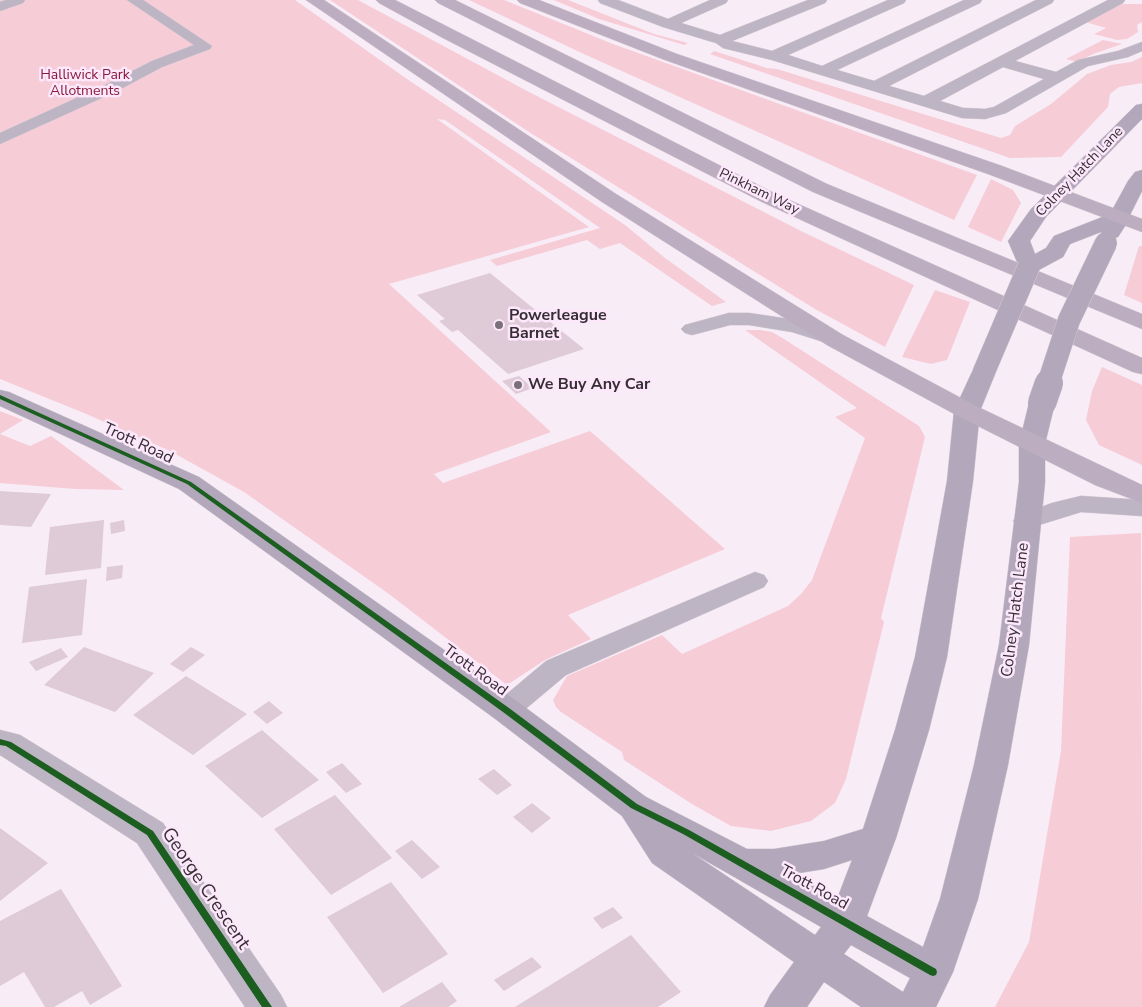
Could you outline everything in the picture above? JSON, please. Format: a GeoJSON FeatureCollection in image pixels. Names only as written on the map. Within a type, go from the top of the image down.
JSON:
{"type":"FeatureCollection","features":[{"type":"Feature","properties":{"kind":"highway"},"geometry":{"type":"LineString","coordinates":[[314,0],[609,198],[835,340],[1032,444],[1142,495]]}},
{"type":"Feature","properties":{"kind":"highway","name":"Pinkham Way"},"geometry":{"type":"LineString","coordinates":[[384,0],[769,198],[1142,367]]}},
{"type":"Feature","properties":{"kind":"highway","name":"Pinkham Way"},"geometry":{"type":"LineString","coordinates":[[443,0],[820,188],[1142,322]]}},
{"type":"Feature","properties":{"kind":"highway"},"geometry":{"type":"LineString","coordinates":[[525,0],[712,72],[1057,193],[1142,226]]}},
{"type":"Feature","properties":{"kind":"main road","name":"Colney Hatch Lane"},"geometry":{"type":"LineString","coordinates":[[1029,266],[1019,242],[1038,213],[1142,109]]}},
{"type":"Feature","properties":{"kind":"main road","name":"Colney Hatch Lane"},"geometry":{"type":"LineString","coordinates":[[916,1007],[933,972],[959,899],[991,765],[1014,645],[1026,521],[1032,482],[1032,444],[1042,403],[1069,320],[1135,185],[1142,176]]}},
{"type":"Feature","properties":{"kind":"main road"},"geometry":{"type":"LineString","coordinates":[[784,1007],[846,922],[867,871],[912,730],[931,657],[960,481],[967,411],[1029,266],[1055,252],[1061,240],[1121,217]]}},
{"type":"Feature","properties":{"kind":"main road","name":"Trott Road"},"geometry":{"type":"LineString","coordinates":[[0,397],[189,483],[506,710],[634,806],[686,832],[933,972]]}},
{"type":"Feature","properties":{"kind":"main road","name":"Trott Road"},"geometry":{"type":"LineString","coordinates":[[634,806],[665,853],[894,1007]]}},
{"type":"Feature","properties":{"kind":"main road"},"geometry":{"type":"LineString","coordinates":[[742,864],[774,863],[824,855],[878,838]]}},
{"type":"Feature","properties":{"kind":"street","name":"George Crescent"},"geometry":{"type":"LineString","coordinates":[[0,742],[8,744],[150,832],[266,1007]]}},
{"type":"Feature","properties":{"kind":"lane"},"geometry":{"type":"LineString","coordinates":[[0,7],[18,0]]}},
{"type":"Feature","properties":{"kind":"lane"},"geometry":{"type":"LineString","coordinates":[[0,139],[111,88],[157,64],[205,46],[134,0]]}},
{"type":"Feature","properties":{"kind":"lane"},"geometry":{"type":"LineString","coordinates":[[605,0],[668,24],[721,40],[736,47],[774,56],[962,113],[985,114],[1000,110],[1083,63],[1123,54],[1142,46]]}},
{"type":"Feature","properties":{"kind":"lane"},"geometry":{"type":"LineString","coordinates":[[668,24],[721,0]]}},
{"type":"Feature","properties":{"kind":"lane"},"geometry":{"type":"LineString","coordinates":[[721,40],[820,0]]}},
{"type":"Feature","properties":{"kind":"lane"},"geometry":{"type":"LineString","coordinates":[[774,56],[899,0]]}},
{"type":"Feature","properties":{"kind":"lane"},"geometry":{"type":"LineString","coordinates":[[823,71],[975,0]]}},
{"type":"Feature","properties":{"kind":"lane"},"geometry":{"type":"LineString","coordinates":[[875,86],[1046,0]]}},
{"type":"Feature","properties":{"kind":"lane"},"geometry":{"type":"LineString","coordinates":[[926,102],[1118,0]]}},
{"type":"Feature","properties":{"kind":"lane"},"geometry":{"type":"LineString","coordinates":[[630,10],[646,3]]}},
{"type":"Feature","properties":{"kind":"lane"},"geometry":{"type":"LineString","coordinates":[[1002,62],[1056,77]]}},
{"type":"Feature","properties":{"kind":"lane"},"geometry":{"type":"LineString","coordinates":[[692,328],[729,319],[749,320],[796,326],[835,340]]}},
{"type":"Feature","properties":{"kind":"lane"},"geometry":{"type":"LineString","coordinates":[[1026,521],[1060,508],[1081,504],[1142,508]]}},
{"type":"Feature","properties":{"kind":"lane"},"geometry":{"type":"LineString","coordinates":[[506,710],[556,668],[754,581]]}},
{"type":"Feature","properties":{"kind":"green space","name":"Halliwick Park Allotments"},"geometry":{"type":"Polygon","coordinates":[[[0,0],[295,0],[407,79],[625,225],[665,258],[726,302],[712,306],[620,243],[600,249],[587,240],[497,266],[490,260],[600,228],[445,120],[437,119],[589,227],[389,284],[551,432],[434,474],[443,483],[590,431],[725,549],[568,615],[591,639],[545,660],[507,685],[389,594],[244,492],[170,451],[0,379],[0,0]]]}},
{"type":"Feature","properties":{"kind":"green space"},"geometry":{"type":"Polygon","coordinates":[[[330,0],[358,0],[529,92],[803,232],[914,285],[885,347],[815,309],[529,132],[330,0]]]}},
{"type":"Feature","properties":{"kind":"green space"},"geometry":{"type":"Polygon","coordinates":[[[469,0],[504,0],[613,44],[977,175],[954,220],[586,55],[469,0]]]}},
{"type":"Feature","properties":{"kind":"green space"},"geometry":{"type":"Polygon","coordinates":[[[554,0],[568,0],[654,34],[688,43],[684,45],[599,19],[554,0]]]}},
{"type":"Feature","properties":{"kind":"green space"},"geometry":{"type":"Polygon","coordinates":[[[1121,4],[1142,4],[1142,22],[1137,25],[1138,32],[1127,39],[1117,40],[1094,34],[1106,28],[1085,22],[1121,4]]]}},
{"type":"Feature","properties":{"kind":"green space"},"geometry":{"type":"Polygon","coordinates":[[[1103,40],[1122,44],[1077,62],[1066,59],[1103,40]]]}},
{"type":"Feature","properties":{"kind":"green space"},"geometry":{"type":"Polygon","coordinates":[[[714,51],[1001,138],[1010,135],[1015,126],[1051,104],[1087,74],[1111,65],[1131,62],[1142,57],[1142,83],[1119,87],[1110,94],[1108,107],[1061,157],[1010,158],[710,54],[714,51]]]}},
{"type":"Feature","properties":{"kind":"green space"},"geometry":{"type":"Polygon","coordinates":[[[991,179],[1013,190],[1021,203],[1001,242],[968,227],[991,179]]]}},
{"type":"Feature","properties":{"kind":"green space"},"geometry":{"type":"Polygon","coordinates":[[[1139,246],[1142,246],[1142,303],[1124,295],[1139,246]]]}},
{"type":"Feature","properties":{"kind":"green space"},"geometry":{"type":"Polygon","coordinates":[[[935,290],[970,302],[947,360],[931,364],[902,357],[935,290]]]}},
{"type":"Feature","properties":{"kind":"green space"},"geometry":{"type":"Polygon","coordinates":[[[745,330],[772,332],[784,339],[919,426],[925,437],[881,618],[884,622],[846,779],[835,803],[811,821],[771,831],[731,826],[692,804],[624,760],[622,752],[561,712],[553,700],[567,676],[662,635],[682,654],[788,606],[812,580],[865,438],[835,417],[857,408],[745,330]]]}},
{"type":"Feature","properties":{"kind":"green space"},"geometry":{"type":"Polygon","coordinates":[[[1102,367],[1142,385],[1142,465],[1099,445],[1086,420],[1092,391],[1102,367]]]}},
{"type":"Feature","properties":{"kind":"green space"},"geometry":{"type":"Polygon","coordinates":[[[0,411],[23,420],[0,434],[0,411]]]}},
{"type":"Feature","properties":{"kind":"green space"},"geometry":{"type":"Polygon","coordinates":[[[0,434],[30,446],[51,436],[124,490],[75,489],[0,483],[0,434]]]}},
{"type":"Feature","properties":{"kind":"green space"},"geometry":{"type":"Polygon","coordinates":[[[1141,533],[1142,1007],[995,1007],[1029,942],[1061,751],[1070,537],[1141,533]]]}},
{"type":"Feature","properties":{"kind":"building","name":"Powerleague Barnet"},"geometry":{"type":"Polygon","coordinates":[[[490,273],[584,349],[508,374],[458,330],[452,332],[439,321],[445,319],[417,295],[490,273]]]}},
{"type":"Feature","properties":{"kind":"building","name":"We Buy Any Car"},"geometry":{"type":"Polygon","coordinates":[[[519,376],[533,388],[516,394],[502,381],[519,376]]]}},
{"type":"Feature","properties":{"kind":"building"},"geometry":{"type":"Polygon","coordinates":[[[0,491],[51,494],[31,527],[0,525],[0,491]]]}},
{"type":"Feature","properties":{"kind":"building"},"geometry":{"type":"Polygon","coordinates":[[[104,520],[101,568],[45,575],[50,527],[104,520]]]}},
{"type":"Feature","properties":{"kind":"building"},"geometry":{"type":"Polygon","coordinates":[[[124,520],[125,531],[111,534],[110,523],[124,520]]]}},
{"type":"Feature","properties":{"kind":"building"},"geometry":{"type":"Polygon","coordinates":[[[123,565],[122,578],[106,581],[107,567],[123,565]]]}},
{"type":"Feature","properties":{"kind":"building"},"geometry":{"type":"Polygon","coordinates":[[[87,579],[82,635],[22,643],[29,587],[87,579]]]}},
{"type":"Feature","properties":{"kind":"building"},"geometry":{"type":"Polygon","coordinates":[[[84,647],[154,673],[115,712],[44,685],[84,647]]]}},
{"type":"Feature","properties":{"kind":"building"},"geometry":{"type":"Polygon","coordinates":[[[191,647],[205,655],[183,672],[170,664],[191,647]]]}},
{"type":"Feature","properties":{"kind":"building"},"geometry":{"type":"Polygon","coordinates":[[[61,648],[68,657],[36,671],[29,662],[61,648]]]}},
{"type":"Feature","properties":{"kind":"building"},"geometry":{"type":"Polygon","coordinates":[[[186,676],[247,714],[193,755],[133,715],[186,676]]]}},
{"type":"Feature","properties":{"kind":"building"},"geometry":{"type":"Polygon","coordinates":[[[269,701],[283,713],[267,724],[253,712],[269,701]]]}},
{"type":"Feature","properties":{"kind":"building"},"geometry":{"type":"Polygon","coordinates":[[[262,730],[319,780],[262,818],[205,766],[262,730]]]}},
{"type":"Feature","properties":{"kind":"building"},"geometry":{"type":"Polygon","coordinates":[[[342,763],[362,784],[346,793],[326,772],[342,763]]]}},
{"type":"Feature","properties":{"kind":"building"},"geometry":{"type":"Polygon","coordinates":[[[494,769],[512,785],[497,795],[478,779],[494,769]]]}},
{"type":"Feature","properties":{"kind":"building"},"geometry":{"type":"Polygon","coordinates":[[[335,795],[392,858],[331,895],[274,829],[335,795]]]}},
{"type":"Feature","properties":{"kind":"building"},"geometry":{"type":"Polygon","coordinates":[[[532,803],[551,818],[532,833],[513,817],[532,803]]]}},
{"type":"Feature","properties":{"kind":"building"},"geometry":{"type":"Polygon","coordinates":[[[0,828],[48,863],[0,901],[0,828]]]}},
{"type":"Feature","properties":{"kind":"building"},"geometry":{"type":"Polygon","coordinates":[[[412,840],[440,867],[422,879],[395,851],[412,840]]]}},
{"type":"Feature","properties":{"kind":"building"},"geometry":{"type":"Polygon","coordinates":[[[391,882],[448,954],[383,993],[327,917],[391,882]]]}},
{"type":"Feature","properties":{"kind":"building"},"geometry":{"type":"Polygon","coordinates":[[[61,889],[122,986],[90,1005],[82,991],[54,1007],[45,1007],[24,972],[0,986],[0,921],[61,889]]]}},
{"type":"Feature","properties":{"kind":"building"},"geometry":{"type":"Polygon","coordinates":[[[613,907],[623,918],[602,929],[593,918],[613,907]]]}},
{"type":"Feature","properties":{"kind":"building"},"geometry":{"type":"Polygon","coordinates":[[[631,935],[681,992],[658,1007],[515,1007],[631,935]]]}},
{"type":"Feature","properties":{"kind":"building"},"geometry":{"type":"Polygon","coordinates":[[[532,957],[542,967],[504,991],[494,980],[532,957]]]}},
{"type":"Feature","properties":{"kind":"building"},"geometry":{"type":"Polygon","coordinates":[[[442,982],[457,1001],[448,1007],[399,1007],[442,982]]]}},
{"type":"Feature","properties":{"kind":"cycle path"},"geometry":{"type":"LineString","coordinates":[[0,397],[189,483],[506,710],[634,806],[686,832],[933,972]]}},
{"type":"Feature","properties":{"kind":"cycle path"},"geometry":{"type":"LineString","coordinates":[[0,742],[8,744],[150,833],[267,1007]]}},
{"type":"Feature","properties":{"kind":"place","name":"Powerleague Barnet"},"geometry":{"type":"Point","coordinates":[499,325]}},
{"type":"Feature","properties":{"kind":"place","name":"We Buy Any Car"},"geometry":{"type":"Point","coordinates":[518,385]}}]}
